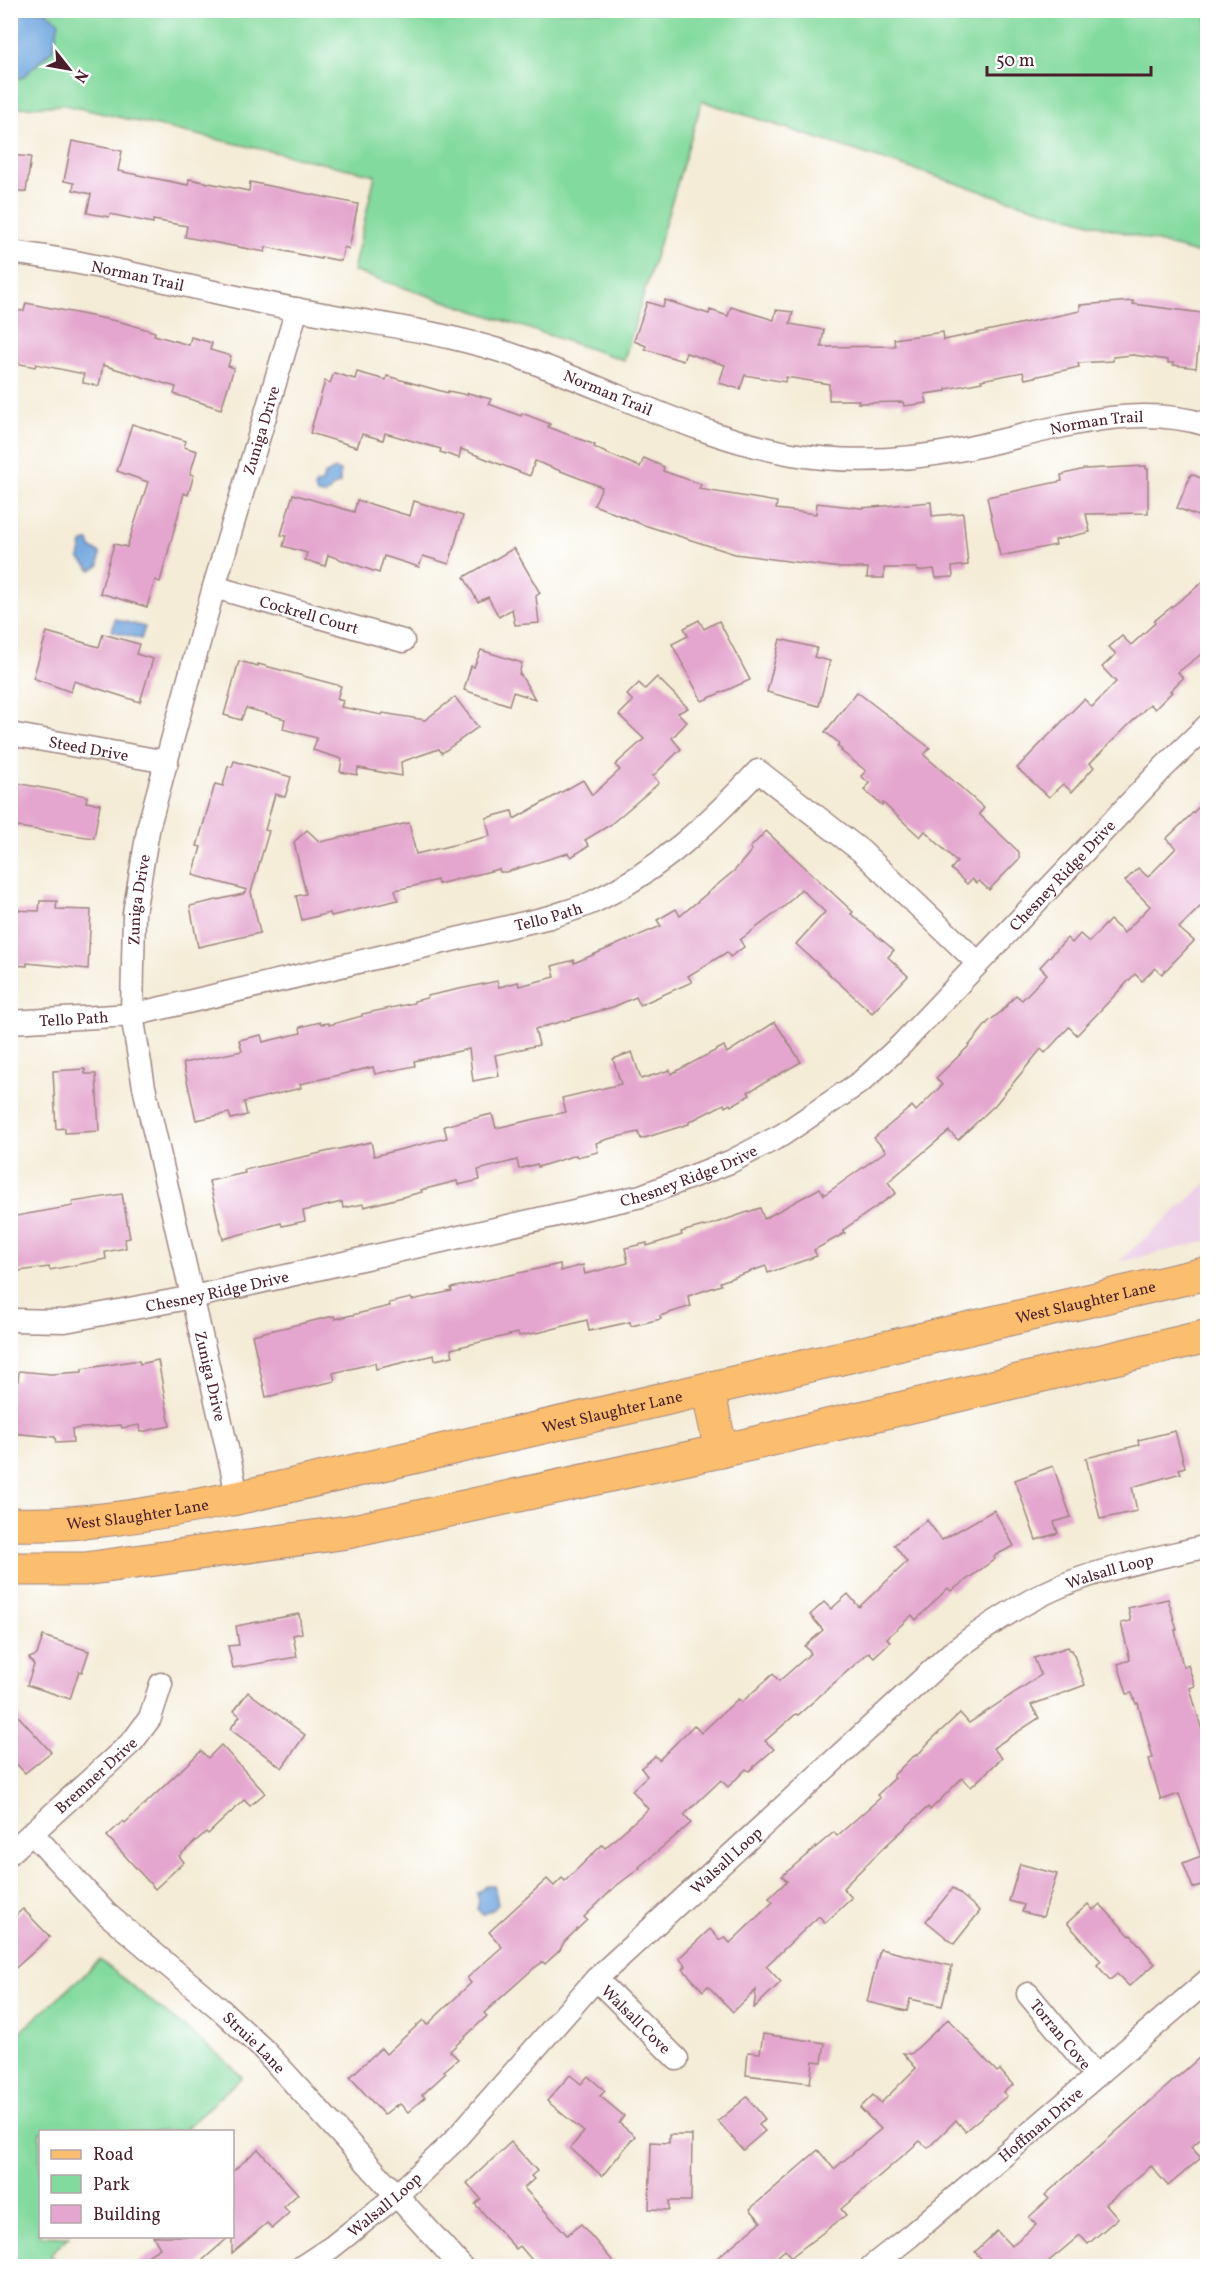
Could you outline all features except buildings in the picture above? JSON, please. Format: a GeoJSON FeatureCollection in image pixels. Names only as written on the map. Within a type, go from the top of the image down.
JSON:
{"type":"FeatureCollection","features":[{"type":"Feature","properties":{"kind":"main road","name":"West Slaughter Lane"},"geometry":{"type":"LineString","coordinates":[[10,1524],[41,1525],[102,1521],[237,1498],[1208,1273]]}},
{"type":"Feature","properties":{"kind":"main road"},"geometry":{"type":"LineString","coordinates":[[10,1569],[85,1569],[348,1532],[720,1451],[1208,1336]]}},
{"type":"Feature","properties":{"kind":"main road"},"geometry":{"type":"LineString","coordinates":[[708,1389],[720,1451]]}},
{"type":"Feature","properties":{"kind":"street","name":"Norman Trail"},"geometry":{"type":"LineString","coordinates":[[10,252],[55,257],[297,309],[477,344],[564,374],[709,433],[795,455],[880,460],[919,456],[964,449],[1077,423],[1122,417],[1166,417],[1208,425]]}},
{"type":"Feature","properties":{"kind":"street","name":"Zuniga Drive"},"geometry":{"type":"LineString","coordinates":[[237,1498],[144,1087],[132,1015],[134,913],[145,845],[214,587],[297,309]]}},
{"type":"Feature","properties":{"kind":"street","name":"Cockrell Court"},"geometry":{"type":"LineString","coordinates":[[214,587],[403,641]]}},
{"type":"Feature","properties":{"kind":"street","name":"Chesney Ridge Drive"},"geometry":{"type":"LineString","coordinates":[[10,1320],[65,1321],[193,1297],[641,1196],[730,1162],[808,1120],[862,1081],[900,1046],[1164,767],[1208,725]]}},
{"type":"Feature","properties":{"kind":"street","name":"Steed Drive"},"geometry":{"type":"LineString","coordinates":[[10,734],[167,762]]}},
{"type":"Feature","properties":{"kind":"street","name":"Tello Path"},"geometry":{"type":"LineString","coordinates":[[10,1022],[132,1015],[550,917],[591,903],[624,886],[689,841],[758,771],[861,851],[978,963]]}},
{"type":"Feature","properties":{"kind":"street","name":"Walsall Loop"},"geometry":{"type":"LineString","coordinates":[[303,2266],[332,2247],[397,2195],[453,2142],[596,1979],[942,1662],[983,1629],[1024,1604],[1082,1578],[1208,1546]]}},
{"type":"Feature","properties":{"kind":"street","name":"Bremner Drive"},"geometry":{"type":"LineString","coordinates":[[10,1853],[132,1741],[150,1718],[161,1684]]}},
{"type":"Feature","properties":{"kind":"street","name":"Struie Lane"},"geometry":{"type":"LineString","coordinates":[[32,1833],[107,1914],[220,2008],[264,2050],[461,2266]]}},
{"type":"Feature","properties":{"kind":"street","name":"Walsall Cove"},"geometry":{"type":"LineString","coordinates":[[596,1979],[677,2059]]}},
{"type":"Feature","properties":{"kind":"street","name":"Hoffman Drive"},"geometry":{"type":"LineString","coordinates":[[872,2266],[1208,1980]]}},
{"type":"Feature","properties":{"kind":"street","name":"Torran Cove"},"geometry":{"type":"LineString","coordinates":[[1028,1994],[1095,2075]]}},
{"type":"Feature","properties":{"kind":"shaded area"},"geometry":{"type":"Polygon","coordinates":[[[1207,1183],[1207,1241],[1118,1262],[1207,1183]]]}},
{"type":"Feature","properties":{"kind":"green space"},"geometry":{"type":"Polygon","coordinates":[[[11,11],[1207,11],[1207,256],[1005,199],[702,101],[624,360],[353,271],[375,175],[65,105],[11,108],[11,11]]]}},
{"type":"Feature","properties":{"kind":"green space"},"geometry":{"type":"Polygon","coordinates":[[[100,1960],[226,2061],[242,2077],[184,2130],[39,2130],[39,2238],[68,2238],[50,2254],[60,2266],[11,2266],[11,2040],[100,1960]]]}},
{"type":"Feature","properties":{"kind":"water"},"geometry":{"type":"Polygon","coordinates":[[[11,10],[44,11],[59,22],[53,49],[22,78],[11,77],[11,10]]]}},
{"type":"Feature","properties":{"kind":"water"},"geometry":{"type":"Polygon","coordinates":[[[335,469],[340,471],[340,483],[325,495],[317,494],[316,484],[322,483],[324,475],[335,469]]]}},
{"type":"Feature","properties":{"kind":"water"},"geometry":{"type":"Polygon","coordinates":[[[89,541],[91,548],[100,553],[99,566],[91,570],[79,558],[82,544],[89,541]]]}},
{"type":"Feature","properties":{"kind":"water"},"geometry":{"type":"Polygon","coordinates":[[[115,619],[145,627],[141,639],[112,631],[115,619]]]}},
{"type":"Feature","properties":{"kind":"water"},"geometry":{"type":"Polygon","coordinates":[[[488,1885],[494,1885],[498,1904],[483,1915],[477,1909],[479,1901],[477,1894],[488,1885]]]}}]}
